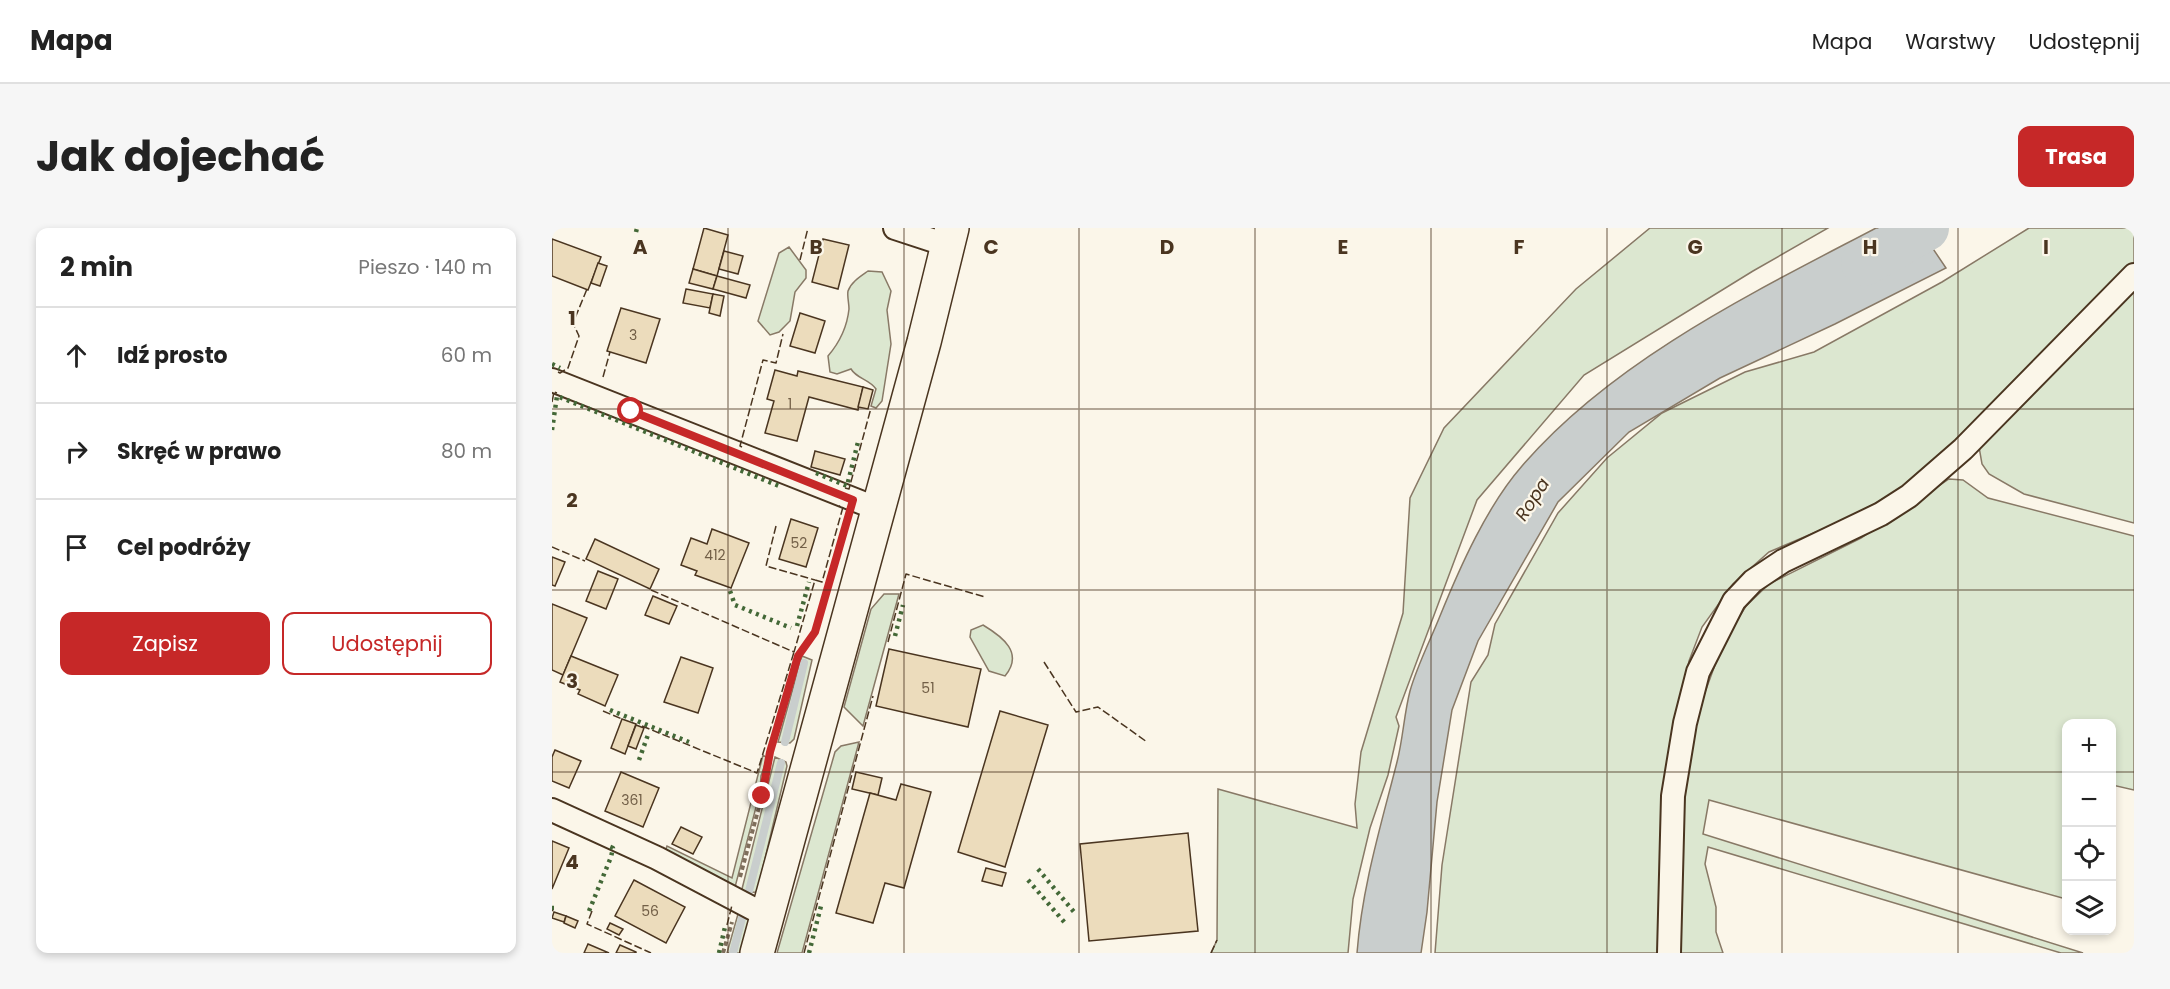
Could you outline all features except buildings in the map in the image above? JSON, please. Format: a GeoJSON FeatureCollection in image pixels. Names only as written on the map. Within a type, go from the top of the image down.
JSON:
{"type":"FeatureCollection","features":[{"type":"Feature","properties":{"kind":"main road"},"geometry":{"type":"LineString","coordinates":[[757,953],[921,353],[950,237]]}},
{"type":"Feature","properties":{"kind":"street"},"geometry":{"type":"LineString","coordinates":[[895,228],[950,237]]}},
{"type":"Feature","properties":{"kind":"street"},"geometry":{"type":"LineString","coordinates":[[1669,953],[1673,796],[1685,723],[1698,672],[1734,601],[1753,580],[1783,561],[1871,519],[1910,496],[1963,449],[2134,275]]}},
{"type":"Feature","properties":{"kind":"street"},"geometry":{"type":"LineString","coordinates":[[552,380],[878,509]]}},
{"type":"Feature","properties":{"kind":"street"},"geometry":{"type":"LineString","coordinates":[[552,810],[657,858],[767,916]]}},
{"type":"Feature","properties":{"kind":"path"},"geometry":{"type":"LineString","coordinates":[[723,953],[735,912],[734,898],[762,796],[770,752],[798,656],[815,632]]}},
{"type":"Feature","properties":{"kind":"green space"},"geometry":{"type":"Polygon","coordinates":[[[1650,228],[1828,228],[1753,271],[1584,375],[1477,500],[1396,717],[1399,726],[1388,775],[1370,828],[1353,899],[1348,953],[1211,953],[1217,940],[1218,789],[1357,828],[1355,804],[1361,752],[1403,613],[1410,498],[1444,428],[1576,289],[1650,228]]]}},
{"type":"Feature","properties":{"kind":"green space"},"geometry":{"type":"Polygon","coordinates":[[[2029,228],[2134,228],[2134,264],[1968,430],[1913,481],[1835,524],[1769,552],[1733,584],[1702,627],[1689,661],[1679,712],[1662,953],[1435,953],[1442,865],[1471,682],[1488,655],[1495,624],[1558,513],[1607,458],[1662,413],[1745,372],[1814,352],[1942,282],[2029,228]]]}},
{"type":"Feature","properties":{"kind":"green space"},"geometry":{"type":"Polygon","coordinates":[[[789,247],[806,270],[806,278],[795,292],[790,321],[779,332],[770,335],[758,321],[779,253],[789,247]]]}},
{"type":"Feature","properties":{"kind":"green space"},"geometry":{"type":"Polygon","coordinates":[[[868,271],[882,272],[891,291],[887,310],[891,344],[882,401],[876,408],[871,406],[876,389],[851,369],[837,374],[830,372],[828,356],[845,329],[849,309],[849,288],[868,271]]]}},
{"type":"Feature","properties":{"kind":"green space"},"geometry":{"type":"Polygon","coordinates":[[[2134,287],[2134,523],[2024,494],[1989,474],[1982,464],[1979,447],[2134,287]]]}},
{"type":"Feature","properties":{"kind":"green space"},"geometry":{"type":"Polygon","coordinates":[[[1949,479],[1963,480],[1988,498],[2134,536],[2134,790],[2116,786],[2116,719],[2062,719],[2062,898],[1709,800],[1703,834],[2083,953],[2061,953],[1708,847],[1705,864],[1716,907],[1716,932],[1723,953],[1680,953],[1683,791],[1687,757],[1704,695],[1723,643],[1746,606],[1769,584],[1861,538],[1949,479]]]}},
{"type":"Feature","properties":{"kind":"green space"},"geometry":{"type":"Polygon","coordinates":[[[884,594],[899,594],[863,726],[844,707],[871,609],[884,594]]]}},
{"type":"Feature","properties":{"kind":"green space"},"geometry":{"type":"Polygon","coordinates":[[[983,625],[1009,646],[1012,660],[1005,676],[989,671],[970,637],[971,630],[983,625]]]}},
{"type":"Feature","properties":{"kind":"green space"},"geometry":{"type":"Polygon","coordinates":[[[802,656],[812,660],[794,739],[790,743],[778,742],[802,656]]]}},
{"type":"Feature","properties":{"kind":"green space"},"geometry":{"type":"Polygon","coordinates":[[[859,742],[802,953],[777,953],[835,752],[841,746],[859,742]]]}},
{"type":"Feature","properties":{"kind":"green space"},"geometry":{"type":"Polygon","coordinates":[[[763,755],[767,758],[761,776],[760,792],[734,891],[664,855],[667,846],[732,878],[763,755]]]}},
{"type":"Feature","properties":{"kind":"green space"},"geometry":{"type":"Polygon","coordinates":[[[775,757],[786,762],[787,766],[758,888],[756,892],[741,893],[775,757]]]}},
{"type":"Feature","properties":{"kind":"green space"},"geometry":{"type":"Polygon","coordinates":[[[740,907],[750,917],[740,953],[727,953],[740,907]]]}},
{"type":"Feature","properties":{"kind":"water"},"geometry":{"type":"Polygon","coordinates":[[[1876,228],[1919,228],[1946,268],[1720,378],[1629,432],[1558,502],[1478,641],[1452,710],[1437,802],[1421,953],[1357,953],[1363,904],[1399,753],[1413,682],[1456,578],[1486,518],[1509,482],[1558,428],[1642,361],[1734,303],[1876,228]]]}},
{"type":"Feature","properties":{"kind":"waterway","name":"Ropa"},"geometry":{"type":"LineString","coordinates":[[1864,263],[1926,228]]}},
{"type":"Feature","properties":{"kind":"waterway"},"geometry":{"type":"LineString","coordinates":[[785,742],[804,663]]}},
{"type":"Feature","properties":{"kind":"waterway"},"geometry":{"type":"LineString","coordinates":[[749,891],[781,763]]}},
{"type":"Feature","properties":{"kind":"waterway"},"geometry":{"type":"LineString","coordinates":[[733,953],[743,914]]}},
{"type":"Feature","properties":{"kind":"hedge"},"geometry":{"type":"LineString","coordinates":[[636,232],[637,228]]}},
{"type":"Feature","properties":{"kind":"hedge"},"geometry":{"type":"LineString","coordinates":[[552,364],[560,368]]}},
{"type":"Feature","properties":{"kind":"hedge"},"geometry":{"type":"LineString","coordinates":[[552,430],[557,396],[779,486]]}},
{"type":"Feature","properties":{"kind":"hedge"},"geometry":{"type":"LineString","coordinates":[[816,473],[847,486],[858,442]]}},
{"type":"Feature","properties":{"kind":"hedge"},"geometry":{"type":"LineString","coordinates":[[797,626],[809,582]]}},
{"type":"Feature","properties":{"kind":"hedge"},"geometry":{"type":"LineString","coordinates":[[730,591],[735,605],[791,628]]}},
{"type":"Feature","properties":{"kind":"hedge"},"geometry":{"type":"LineString","coordinates":[[895,636],[903,605]]}},
{"type":"Feature","properties":{"kind":"hedge"},"geometry":{"type":"LineString","coordinates":[[610,710],[689,742]]}},
{"type":"Feature","properties":{"kind":"hedge"},"geometry":{"type":"LineString","coordinates":[[639,760],[649,732]]}},
{"type":"Feature","properties":{"kind":"hedge"},"geometry":{"type":"LineString","coordinates":[[589,911],[611,857],[613,848],[608,846]]}},
{"type":"Feature","properties":{"kind":"hedge"},"geometry":{"type":"LineString","coordinates":[[1038,869],[1074,912]]}},
{"type":"Feature","properties":{"kind":"hedge"},"geometry":{"type":"LineString","coordinates":[[1028,880],[1065,923]]}},
{"type":"Feature","properties":{"kind":"hedge"},"geometry":{"type":"LineString","coordinates":[[809,953],[821,906]]}},
{"type":"Feature","properties":{"kind":"hedge"},"geometry":{"type":"LineString","coordinates":[[719,953],[725,927]]}},
{"type":"Feature","properties":{"kind":"fence"},"geometry":{"type":"LineString","coordinates":[[800,260],[808,228]]}},
{"type":"Feature","properties":{"kind":"fence"},"geometry":{"type":"LineString","coordinates":[[558,372],[568,368],[579,336],[573,323],[587,289]]}},
{"type":"Feature","properties":{"kind":"fence"},"geometry":{"type":"LineString","coordinates":[[742,447],[740,446],[763,360],[776,363],[783,334]]}},
{"type":"Feature","properties":{"kind":"fence"},"geometry":{"type":"LineString","coordinates":[[603,377],[610,352]]}},
{"type":"Feature","properties":{"kind":"fence"},"geometry":{"type":"LineString","coordinates":[[552,402],[554,392],[557,393]]}},
{"type":"Feature","properties":{"kind":"fence"},"geometry":{"type":"LineString","coordinates":[[845,488],[849,489],[871,408]]}},
{"type":"Feature","properties":{"kind":"fence"},"geometry":{"type":"LineString","coordinates":[[651,590],[794,652],[815,580],[822,582],[843,507],[839,506]]}},
{"type":"Feature","properties":{"kind":"fence"},"geometry":{"type":"LineString","coordinates":[[776,526],[766,566],[815,580]]}},
{"type":"Feature","properties":{"kind":"fence"},"geometry":{"type":"LineString","coordinates":[[552,547],[585,561]]}},
{"type":"Feature","properties":{"kind":"fence"},"geometry":{"type":"LineString","coordinates":[[888,642],[906,574],[985,597]]}},
{"type":"Feature","properties":{"kind":"fence"},"geometry":{"type":"LineString","coordinates":[[642,726],[757,773],[794,652]]}},
{"type":"Feature","properties":{"kind":"fence"},"geometry":{"type":"LineString","coordinates":[[1044,662],[1076,712],[1098,707],[1147,742]]}},
{"type":"Feature","properties":{"kind":"fence"},"geometry":{"type":"LineString","coordinates":[[804,953],[873,696]]}},
{"type":"Feature","properties":{"kind":"fence"},"geometry":{"type":"LineString","coordinates":[[603,711],[622,719]]}},
{"type":"Feature","properties":{"kind":"fence"},"geometry":{"type":"LineString","coordinates":[[727,925],[732,905]]}},
{"type":"Feature","properties":{"kind":"fence"},"geometry":{"type":"LineString","coordinates":[[592,911],[587,924],[651,953]]}},
{"type":"Feature","properties":{"kind":"fence"},"geometry":{"type":"LineString","coordinates":[[1211,953],[1217,940]]}},
{"type":"Feature","properties":{"kind":"route"},"geometry":{"type":"LineString","coordinates":[[631,411],[853,500],[815,632],[798,656],[770,752],[762,796]]}}]}
